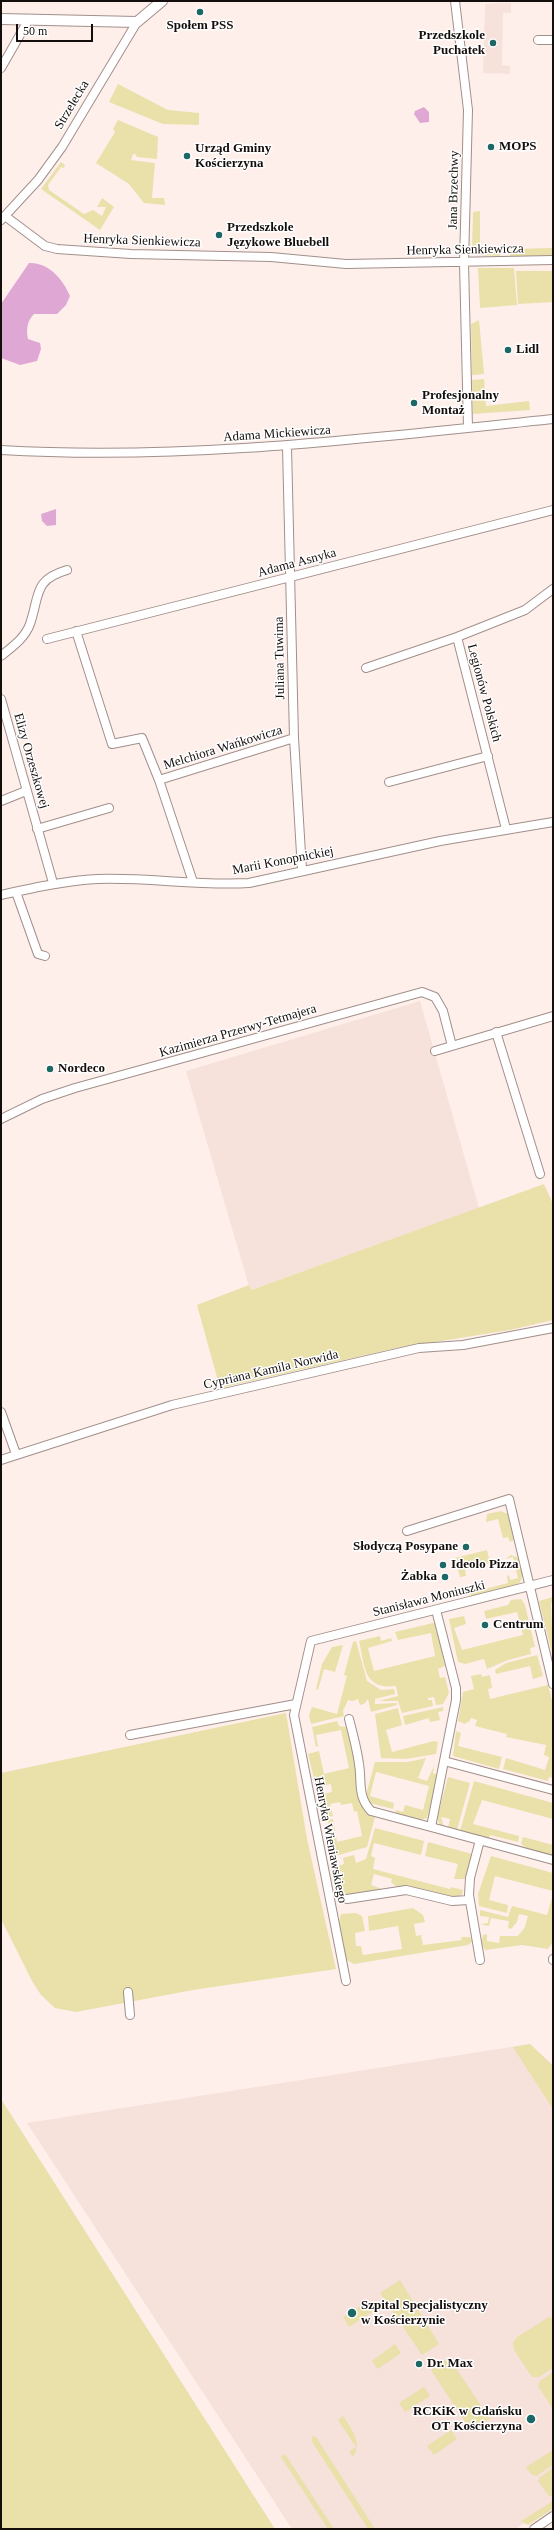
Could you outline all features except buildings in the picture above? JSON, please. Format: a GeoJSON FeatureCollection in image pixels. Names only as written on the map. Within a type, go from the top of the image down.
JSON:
{"type":"FeatureCollection","features":[{"type":"Feature","properties":{"kind":"street","name":"Strzelecka"},"geometry":{"type":"LineString","coordinates":[[3,218],[38,180],[62,147],[137,22],[162,1]]}},
{"type":"Feature","properties":{"kind":"street","name":"Jana Brzechwy"},"geometry":{"type":"LineString","coordinates":[[455,1],[468,110],[464,263],[468,428]]}},
{"type":"Feature","properties":{"kind":"street"},"geometry":{"type":"LineString","coordinates":[[1,18],[137,22]]}},
{"type":"Feature","properties":{"kind":"street"},"geometry":{"type":"LineString","coordinates":[[1,68],[29,19]]}},
{"type":"Feature","properties":{"kind":"street"},"geometry":{"type":"LineString","coordinates":[[538,40],[553,40]]}},
{"type":"Feature","properties":{"kind":"street","name":"Henryka Sienkiewicza"},"geometry":{"type":"LineString","coordinates":[[3,218],[45,246],[57,249],[131,254],[271,257],[346,264],[464,263],[553,260]]}},
{"type":"Feature","properties":{"kind":"street","name":"Adama Mickiewicza"},"geometry":{"type":"LineString","coordinates":[[1,450],[108,453],[287,446],[553,419]]}},
{"type":"Feature","properties":{"kind":"street","name":"Juliana Tuwima"},"geometry":{"type":"LineString","coordinates":[[287,446],[294,738],[302,870]]}},
{"type":"Feature","properties":{"kind":"street","name":"Adama Asnyka"},"geometry":{"type":"LineString","coordinates":[[47,638],[290,578],[553,510]]}},
{"type":"Feature","properties":{"kind":"street"},"geometry":{"type":"LineString","coordinates":[[1,656],[20,639],[29,625],[38,592],[50,575],[67,570]]}},
{"type":"Feature","properties":{"kind":"street","name":"Legionów Polskich"},"geometry":{"type":"LineString","coordinates":[[366,668],[457,637],[525,610],[553,589]]}},
{"type":"Feature","properties":{"kind":"street","name":"Melchiora Wańkowicza"},"geometry":{"type":"LineString","coordinates":[[76,631],[112,744],[142,738],[159,780],[194,882]]}},
{"type":"Feature","properties":{"kind":"street","name":"Legionów Polskich"},"geometry":{"type":"LineString","coordinates":[[457,637],[506,830]]}},
{"type":"Feature","properties":{"kind":"street","name":"Elizy Orzeszkowej"},"geometry":{"type":"LineString","coordinates":[[1,700],[53,883]]}},
{"type":"Feature","properties":{"kind":"street","name":"Melchiora Wańkowicza"},"geometry":{"type":"LineString","coordinates":[[159,780],[294,738]]}},
{"type":"Feature","properties":{"kind":"street","name":"Legionów Polskich"},"geometry":{"type":"LineString","coordinates":[[389,782],[488,756]]}},
{"type":"Feature","properties":{"kind":"street"},"geometry":{"type":"LineString","coordinates":[[1,801],[26,791]]}},
{"type":"Feature","properties":{"kind":"street","name":"Elizy Orzeszkowej"},"geometry":{"type":"LineString","coordinates":[[37,829],[109,808]]}},
{"type":"Feature","properties":{"kind":"street","name":"Marii Konopnickiej"},"geometry":{"type":"LineString","coordinates":[[1,895],[53,883],[98,879],[224,884],[249,883],[302,870],[553,822]]}},
{"type":"Feature","properties":{"kind":"street"},"geometry":{"type":"LineString","coordinates":[[16,892],[38,954],[45,956]]}},
{"type":"Feature","properties":{"kind":"street","name":"Kazimierza Przerwy-Tetmajera"},"geometry":{"type":"LineString","coordinates":[[1,1119],[42,1099],[75,1088],[422,992],[435,997],[443,1012],[452,1046]]}},
{"type":"Feature","properties":{"kind":"street"},"geometry":{"type":"LineString","coordinates":[[435,1051],[553,1016]]}},
{"type":"Feature","properties":{"kind":"street"},"geometry":{"type":"LineString","coordinates":[[496,1032],[540,1174]]}},
{"type":"Feature","properties":{"kind":"street","name":"Cypriana Kamila Norwida"},"geometry":{"type":"LineString","coordinates":[[1,1460],[172,1405],[419,1348],[463,1345],[553,1328]]}},
{"type":"Feature","properties":{"kind":"street"},"geometry":{"type":"LineString","coordinates":[[1,1412],[16,1454]]}},
{"type":"Feature","properties":{"kind":"street"},"geometry":{"type":"LineString","coordinates":[[408,1531],[509,1499],[553,1684]]}},
{"type":"Feature","properties":{"kind":"street","name":"Stanisława Moniuszki"},"geometry":{"type":"LineString","coordinates":[[311,1641],[553,1580]]}},
{"type":"Feature","properties":{"kind":"street"},"geometry":{"type":"LineString","coordinates":[[430,1827],[456,1700],[456,1688],[436,1610]]}},
{"type":"Feature","properties":{"kind":"street","name":"Henryka Wieniawskiego"},"geometry":{"type":"LineString","coordinates":[[311,1641],[294,1715],[346,1981]]}},
{"type":"Feature","properties":{"kind":"street"},"geometry":{"type":"LineString","coordinates":[[130,1735],[296,1704]]}},
{"type":"Feature","properties":{"kind":"street"},"geometry":{"type":"LineString","coordinates":[[349,1719],[360,1765],[360,1795],[365,1805],[371,1811],[553,1860]]}},
{"type":"Feature","properties":{"kind":"street"},"geometry":{"type":"LineString","coordinates":[[444,1761],[553,1790]]}},
{"type":"Feature","properties":{"kind":"street"},"geometry":{"type":"LineString","coordinates":[[480,1840],[470,1878],[469,1900],[480,1960]]}},
{"type":"Feature","properties":{"kind":"street"},"geometry":{"type":"LineString","coordinates":[[347,1899],[406,1890],[452,1901],[469,1900]]}},
{"type":"Feature","properties":{"kind":"street"},"geometry":{"type":"LineString","coordinates":[[128,1992],[130,2015]]}},
{"type":"Feature","properties":{"kind":"street"},"geometry":{"type":"LineString","coordinates":[[534,2529],[553,2516]]}},
{"type":"Feature","properties":{"kind":"shaded area","name":"Przedszkole Puchatek"},"geometry":{"type":"Polygon","coordinates":[[[511,3],[511,13],[503,13],[502,65],[510,66],[510,74],[483,73],[485,4],[511,3]]]}},
{"type":"Feature","properties":{"kind":"shaded area"},"geometry":{"type":"Polygon","coordinates":[[[118,84],[168,110],[199,113],[199,125],[163,124],[109,102],[118,84]]]}},
{"type":"Feature","properties":{"kind":"shaded area"},"geometry":{"type":"Polygon","coordinates":[[[424,107],[429,112],[429,122],[420,123],[414,114],[415,111],[424,107]]]}},
{"type":"Feature","properties":{"kind":"shaded area"},"geometry":{"type":"Polygon","coordinates":[[[118,120],[158,137],[157,159],[137,157],[133,154],[131,160],[155,163],[152,198],[164,198],[165,205],[144,203],[129,184],[96,163],[115,132],[113,129],[118,120]]]}},
{"type":"Feature","properties":{"kind":"shaded area"},"geometry":{"type":"Polygon","coordinates":[[[61,162],[65,165],[64,168],[61,167],[48,185],[49,190],[84,214],[93,210],[102,216],[106,207],[97,207],[102,198],[114,207],[100,230],[41,189],[61,162]]]}},
{"type":"Feature","properties":{"kind":"shaded area"},"geometry":{"type":"Polygon","coordinates":[[[480,211],[480,250],[500,250],[500,256],[477,255],[472,251],[473,212],[480,211]]]}},
{"type":"Feature","properties":{"kind":"shaded area"},"geometry":{"type":"Polygon","coordinates":[[[553,248],[553,257],[510,257],[510,249],[553,248]]]}},
{"type":"Feature","properties":{"kind":"shaded area"},"geometry":{"type":"Polygon","coordinates":[[[29,263],[42,265],[54,273],[59,278],[70,296],[66,305],[57,314],[34,314],[28,326],[28,339],[40,343],[41,349],[37,361],[20,365],[1,358],[1,304],[29,263]]]}},
{"type":"Feature","properties":{"kind":"shaded area"},"geometry":{"type":"Polygon","coordinates":[[[478,268],[514,268],[517,305],[480,308],[478,268]]]}},
{"type":"Feature","properties":{"kind":"shaded area"},"geometry":{"type":"Polygon","coordinates":[[[516,271],[553,271],[553,302],[518,304],[516,271]]]}},
{"type":"Feature","properties":{"kind":"shaded area"},"geometry":{"type":"Polygon","coordinates":[[[479,320],[484,374],[472,375],[471,324],[479,320]]]}},
{"type":"Feature","properties":{"kind":"shaded area"},"geometry":{"type":"Polygon","coordinates":[[[484,379],[486,406],[529,401],[530,410],[473,414],[472,380],[484,379]]]}},
{"type":"Feature","properties":{"kind":"shaded area"},"geometry":{"type":"Polygon","coordinates":[[[56,509],[56,525],[47,526],[42,521],[41,514],[56,509]]]}},
{"type":"Feature","properties":{"kind":"shaded area"},"geometry":{"type":"Polygon","coordinates":[[[420,1001],[479,1208],[250,1290],[186,1071],[420,1001]]]}},
{"type":"Feature","properties":{"kind":"shaded area"},"geometry":{"type":"Polygon","coordinates":[[[544,1184],[553,1204],[553,1320],[510,1330],[397,1348],[220,1388],[197,1305],[249,1285],[251,1290],[544,1184]]]}},
{"type":"Feature","properties":{"kind":"shaded area"},"geometry":{"type":"Polygon","coordinates":[[[501,1511],[508,1514],[514,1540],[510,1542],[508,1537],[503,1538],[498,1519],[486,1522],[487,1514],[501,1511]]]}},
{"type":"Feature","properties":{"kind":"shaded area"},"geometry":{"type":"Polygon","coordinates":[[[487,1550],[490,1563],[465,1569],[466,1576],[460,1577],[455,1558],[487,1550]]]}},
{"type":"Feature","properties":{"kind":"shaded area"},"geometry":{"type":"Polygon","coordinates":[[[511,1555],[519,1558],[522,1573],[520,1582],[517,1585],[471,1596],[470,1593],[508,1583],[507,1576],[509,1575],[510,1580],[518,1578],[513,1557],[505,1559],[511,1555]]]}},
{"type":"Feature","properties":{"kind":"shaded area"},"geometry":{"type":"Polygon","coordinates":[[[553,1597],[551,1605],[553,1657],[539,1601],[553,1597]]]}},
{"type":"Feature","properties":{"kind":"shaded area"},"geometry":{"type":"Polygon","coordinates":[[[521,1599],[525,1605],[535,1647],[530,1648],[531,1654],[508,1660],[487,1669],[484,1659],[465,1664],[458,1662],[449,1619],[464,1616],[466,1624],[454,1628],[462,1650],[523,1635],[517,1612],[486,1619],[484,1611],[508,1605],[511,1600],[521,1599]]]}},
{"type":"Feature","properties":{"kind":"shaded area"},"geometry":{"type":"Polygon","coordinates":[[[437,1623],[445,1659],[443,1659],[445,1666],[438,1669],[440,1678],[445,1677],[449,1693],[443,1704],[436,1705],[434,1697],[428,1698],[428,1700],[432,1700],[433,1706],[402,1713],[398,1701],[378,1701],[398,1696],[396,1686],[385,1686],[377,1684],[371,1680],[367,1674],[359,1641],[380,1636],[381,1641],[391,1638],[392,1641],[368,1648],[374,1671],[435,1656],[431,1633],[398,1640],[395,1632],[437,1623]]]}},
{"type":"Feature","properties":{"kind":"shaded area"},"geometry":{"type":"Polygon","coordinates":[[[356,1641],[367,1681],[381,1690],[394,1689],[395,1694],[375,1699],[375,1704],[397,1703],[397,1705],[371,1712],[368,1699],[364,1704],[360,1705],[358,1699],[353,1701],[348,1700],[343,1711],[344,1716],[311,1724],[309,1715],[312,1707],[337,1714],[347,1676],[344,1675],[353,1642],[356,1641]]]}},
{"type":"Feature","properties":{"kind":"shaded area"},"geometry":{"type":"Polygon","coordinates":[[[343,1645],[335,1672],[324,1669],[318,1690],[316,1689],[322,1664],[332,1647],[343,1645]]]}},
{"type":"Feature","properties":{"kind":"shaded area"},"geometry":{"type":"Polygon","coordinates":[[[537,1655],[543,1676],[533,1679],[530,1666],[496,1674],[495,1670],[506,1663],[537,1655]]]}},
{"type":"Feature","properties":{"kind":"shaded area"},"geometry":{"type":"Polygon","coordinates":[[[481,1674],[482,1677],[490,1675],[492,1688],[488,1689],[490,1699],[548,1685],[553,1704],[553,1778],[549,1777],[548,1781],[503,1769],[506,1758],[545,1770],[549,1757],[544,1755],[546,1745],[506,1737],[507,1734],[475,1726],[477,1720],[471,1718],[469,1722],[465,1724],[458,1721],[463,1692],[474,1689],[471,1676],[481,1674]]]}},
{"type":"Feature","properties":{"kind":"shaded area"},"geometry":{"type":"Polygon","coordinates":[[[443,1707],[443,1711],[438,1712],[440,1720],[430,1722],[429,1718],[405,1725],[403,1716],[443,1707]]]}},
{"type":"Feature","properties":{"kind":"shaded area"},"geometry":{"type":"Polygon","coordinates":[[[398,1708],[402,1725],[386,1730],[392,1752],[434,1741],[438,1742],[436,1754],[406,1759],[381,1758],[375,1714],[398,1708]]]}},
{"type":"Feature","properties":{"kind":"shaded area"},"geometry":{"type":"Polygon","coordinates":[[[286,1713],[307,1839],[336,1969],[193,1990],[76,2012],[55,2008],[41,1995],[32,1981],[1,1919],[1,1773],[286,1713]]]}},
{"type":"Feature","properties":{"kind":"shaded area"},"geometry":{"type":"Polygon","coordinates":[[[337,1721],[339,1726],[347,1727],[356,1767],[357,1789],[360,1801],[363,1807],[375,1817],[367,1847],[335,1856],[328,1820],[333,1819],[337,1842],[362,1836],[357,1811],[354,1812],[352,1803],[341,1805],[340,1802],[330,1804],[333,1816],[321,1818],[317,1795],[332,1792],[331,1784],[316,1787],[308,1754],[319,1751],[324,1774],[349,1768],[341,1730],[316,1735],[318,1746],[316,1747],[312,1727],[337,1721]]]}},
{"type":"Feature","properties":{"kind":"shaded area"},"geometry":{"type":"Polygon","coordinates":[[[456,1731],[461,1733],[458,1746],[502,1757],[499,1769],[453,1756],[456,1731]]]}},
{"type":"Feature","properties":{"kind":"shaded area"},"geometry":{"type":"Polygon","coordinates":[[[426,1758],[418,1778],[427,1781],[434,1766],[433,1773],[439,1775],[427,1818],[420,1820],[395,1814],[396,1810],[403,1812],[405,1805],[423,1810],[429,1786],[376,1772],[370,1796],[394,1803],[393,1809],[370,1803],[366,1795],[375,1762],[408,1762],[426,1758]]]}},
{"type":"Feature","properties":{"kind":"shaded area"},"geometry":{"type":"Polygon","coordinates":[[[448,1777],[470,1783],[457,1830],[448,1828],[450,1819],[441,1817],[444,1827],[440,1825],[437,1818],[448,1777]]]}},
{"type":"Feature","properties":{"kind":"shaded area"},"geometry":{"type":"Polygon","coordinates":[[[474,1781],[553,1803],[553,1819],[482,1800],[473,1824],[519,1836],[518,1842],[490,1835],[489,1839],[460,1831],[474,1781]]]}},
{"type":"Feature","properties":{"kind":"shaded area"},"geometry":{"type":"Polygon","coordinates":[[[375,1828],[424,1841],[421,1855],[374,1843],[371,1856],[375,1858],[373,1869],[450,1889],[451,1887],[463,1890],[462,1895],[453,1897],[406,1886],[397,1887],[391,1882],[392,1879],[374,1874],[371,1885],[382,1889],[344,1895],[338,1866],[344,1864],[343,1858],[354,1855],[356,1863],[366,1859],[375,1828]]]}},
{"type":"Feature","properties":{"kind":"shaded area"},"geometry":{"type":"Polygon","coordinates":[[[523,1837],[553,1845],[553,1856],[528,1849],[521,1844],[523,1837]]]}},
{"type":"Feature","properties":{"kind":"shaded area"},"geometry":{"type":"Polygon","coordinates":[[[428,1842],[472,1854],[465,1879],[454,1879],[458,1864],[425,1856],[428,1842]]]}},
{"type":"Feature","properties":{"kind":"shaded area"},"geometry":{"type":"Polygon","coordinates":[[[491,1856],[553,1873],[553,1891],[495,1876],[489,1900],[508,1905],[507,1913],[479,1906],[478,1894],[491,1856]]]}},
{"type":"Feature","properties":{"kind":"shaded area"},"geometry":{"type":"Polygon","coordinates":[[[553,1894],[553,1942],[548,1949],[522,1945],[485,1950],[481,1943],[483,1935],[487,1934],[487,1941],[499,1943],[500,1936],[518,1936],[525,1927],[528,1916],[519,1914],[517,1922],[511,1929],[508,1928],[509,1921],[491,1918],[489,1926],[480,1924],[488,1923],[489,1917],[480,1916],[480,1910],[508,1917],[512,1906],[547,1915],[553,1894]]]}},
{"type":"Feature","properties":{"kind":"shaded area"},"geometry":{"type":"Polygon","coordinates":[[[413,1908],[423,1915],[425,1922],[414,1924],[416,1936],[421,1935],[423,1945],[462,1940],[461,1937],[470,1937],[473,1941],[468,1945],[354,1964],[345,1959],[338,1926],[341,1914],[356,1913],[362,1916],[365,1931],[355,1933],[356,1946],[361,1946],[363,1955],[402,1949],[398,1926],[369,1931],[368,1916],[413,1908]]]}},
{"type":"Feature","properties":{"kind":"shaded area","name":"Szpital Specjalistyczny w Kościerzynie"},"geometry":{"type":"Polygon","coordinates":[[[530,2044],[553,2065],[553,2504],[516,2529],[292,2529],[27,2123],[530,2044]]]}},
{"type":"Feature","properties":{"kind":"shaded area"},"geometry":{"type":"Polygon","coordinates":[[[530,2044],[553,2066],[553,2109],[513,2047],[530,2044]]]}},
{"type":"Feature","properties":{"kind":"shaded area"},"geometry":{"type":"Polygon","coordinates":[[[1,2099],[275,2529],[1,2529],[1,2099]]]}},
{"type":"Feature","properties":{"kind":"shaded area"},"geometry":{"type":"Polygon","coordinates":[[[400,2280],[439,2344],[422,2355],[380,2293],[400,2280]]]}},
{"type":"Feature","properties":{"kind":"shaded area"},"geometry":{"type":"Polygon","coordinates":[[[367,2302],[374,2311],[349,2327],[343,2317],[367,2302]]]}},
{"type":"Feature","properties":{"kind":"shaded area"},"geometry":{"type":"Polygon","coordinates":[[[549,2317],[553,2319],[553,2368],[539,2377],[532,2377],[514,2350],[513,2343],[517,2337],[549,2317]]]}},
{"type":"Feature","properties":{"kind":"shaded area"},"geometry":{"type":"Polygon","coordinates":[[[395,2344],[401,2353],[378,2369],[372,2361],[395,2344]]]}},
{"type":"Feature","properties":{"kind":"shaded area"},"geometry":{"type":"Polygon","coordinates":[[[449,2358],[490,2419],[471,2431],[431,2370],[449,2358]]]}},
{"type":"Feature","properties":{"kind":"shaded area"},"geometry":{"type":"Polygon","coordinates":[[[553,2372],[553,2409],[538,2386],[540,2381],[553,2372]]]}},
{"type":"Feature","properties":{"kind":"shaded area"},"geometry":{"type":"Polygon","coordinates":[[[424,2387],[430,2396],[405,2412],[399,2403],[424,2387]]]}},
{"type":"Feature","properties":{"kind":"shaded area"},"geometry":{"type":"Polygon","coordinates":[[[343,2416],[355,2436],[357,2446],[353,2457],[349,2452],[356,2447],[338,2420],[343,2416]]]}},
{"type":"Feature","properties":{"kind":"shaded area"},"geometry":{"type":"Polygon","coordinates":[[[451,2430],[457,2439],[434,2455],[427,2446],[451,2430]]]}},
{"type":"Feature","properties":{"kind":"shaded area"},"geometry":{"type":"Polygon","coordinates":[[[313,2436],[316,2437],[375,2529],[368,2529],[311,2440],[313,2436]]]}},
{"type":"Feature","properties":{"kind":"shaded area"},"geometry":{"type":"Polygon","coordinates":[[[553,2450],[553,2465],[536,2476],[531,2474],[526,2467],[553,2450]]]}},
{"type":"Feature","properties":{"kind":"shaded area"},"geometry":{"type":"Polygon","coordinates":[[[285,2454],[334,2529],[328,2529],[281,2457],[285,2454]]]}},
{"type":"Feature","properties":{"kind":"shaded area"},"geometry":{"type":"Polygon","coordinates":[[[553,2468],[553,2496],[549,2496],[538,2481],[540,2477],[553,2468]]]}},
{"type":"Feature","properties":{"kind":"shaded area"},"geometry":{"type":"Polygon","coordinates":[[[553,2501],[553,2509],[528,2525],[521,2521],[553,2501]]]}},
{"type":"Feature","properties":{"kind":"place","name":"Społem PSS"},"geometry":{"type":"Point","coordinates":[200,12]}},
{"type":"Feature","properties":{"kind":"place","name":"Przedszkole Puchatek"},"geometry":{"type":"Point","coordinates":[493,43]}},
{"type":"Feature","properties":{"kind":"place","name":"MOPS"},"geometry":{"type":"Point","coordinates":[491,147]}},
{"type":"Feature","properties":{"kind":"place","name":"Urząd Gminy Kościerzyna"},"geometry":{"type":"Point","coordinates":[187,156]}},
{"type":"Feature","properties":{"kind":"place","name":"Przedszkole Językowe Bluebell"},"geometry":{"type":"Point","coordinates":[219,235]}},
{"type":"Feature","properties":{"kind":"place","name":"Lidl"},"geometry":{"type":"Point","coordinates":[508,350]}},
{"type":"Feature","properties":{"kind":"place","name":"Profesjonalny Montaż"},"geometry":{"type":"Point","coordinates":[414,403]}},
{"type":"Feature","properties":{"kind":"place","name":"Nordeco"},"geometry":{"type":"Point","coordinates":[50,1069]}},
{"type":"Feature","properties":{"kind":"place","name":"Słodyczą Posypane"},"geometry":{"type":"Point","coordinates":[466,1547]}},
{"type":"Feature","properties":{"kind":"place","name":"Ideolo Pizza"},"geometry":{"type":"Point","coordinates":[443,1565]}},
{"type":"Feature","properties":{"kind":"place","name":"Żabka"},"geometry":{"type":"Point","coordinates":[445,1577]}},
{"type":"Feature","properties":{"kind":"place","name":"Centrum"},"geometry":{"type":"Point","coordinates":[485,1625]}},
{"type":"Feature","properties":{"kind":"place","name":"Szpital Specjalistyczny w Kościerzynie"},"geometry":{"type":"Point","coordinates":[352,2313]}},
{"type":"Feature","properties":{"kind":"place","name":"Dr. Max"},"geometry":{"type":"Point","coordinates":[419,2364]}},
{"type":"Feature","properties":{"kind":"place","name":"RCKiK w Gdańsku OT Kościerzyna"},"geometry":{"type":"Point","coordinates":[531,2419]}}]}
